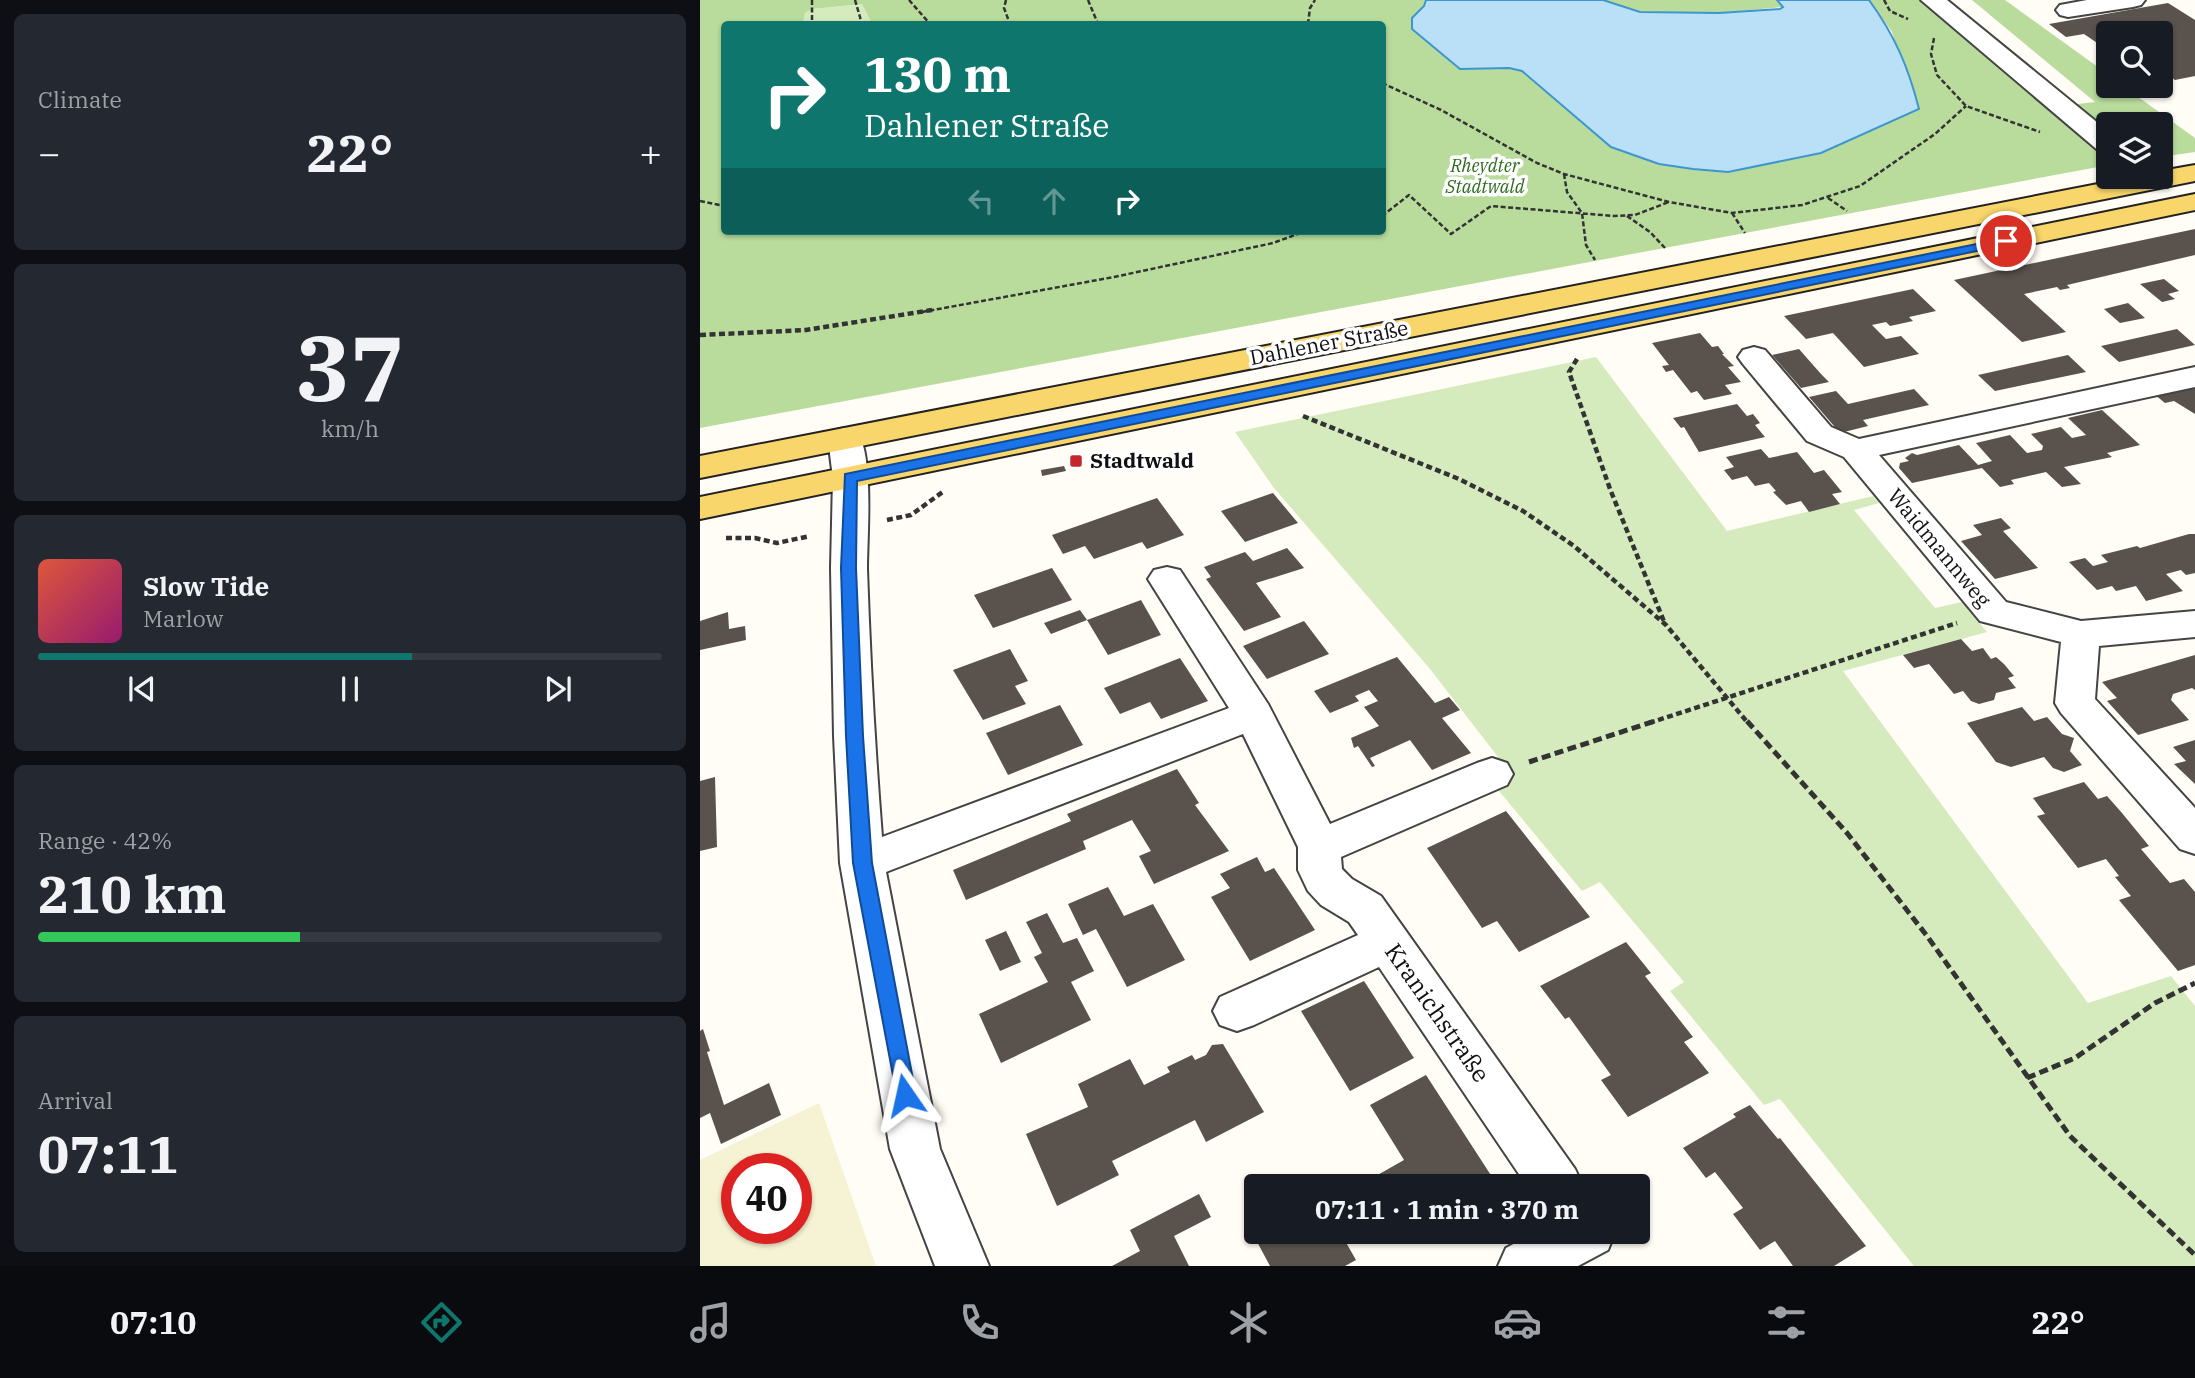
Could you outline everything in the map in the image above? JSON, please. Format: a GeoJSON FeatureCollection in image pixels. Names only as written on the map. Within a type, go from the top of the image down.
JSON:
{"type":"FeatureCollection","features":[{"type":"Feature","properties":{"kind":"main road","name":"Dahlener Straße"},"geometry":{"type":"LineString","coordinates":[[2173,176],[2195,173]]}},
{"type":"Feature","properties":{"kind":"main road","name":"Dahlener Straße"},"geometry":{"type":"LineString","coordinates":[[700,467],[2099,189]]}},
{"type":"Feature","properties":{"kind":"main road","name":"Dahlener Straße"},"geometry":{"type":"LineString","coordinates":[[700,508],[2195,202]]}},
{"type":"Feature","properties":{"kind":"main road"},"geometry":{"type":"LineString","coordinates":[[1957,251],[1951,236],[1958,218]]}},
{"type":"Feature","properties":{"kind":"street"},"geometry":{"type":"LineString","coordinates":[[1933,0],[2096,135]]}},
{"type":"Feature","properties":{"kind":"street"},"geometry":{"type":"LineString","coordinates":[[2068,10],[2133,0]]}},
{"type":"Feature","properties":{"kind":"street","name":"Waidmannweg"},"geometry":{"type":"LineString","coordinates":[[1754,357],[1819,434],[1856,450],[1993,611],[2081,634],[2195,624]]}},
{"type":"Feature","properties":{"kind":"street"},"geometry":{"type":"LineString","coordinates":[[1856,450],[2195,377]]}},
{"type":"Feature","properties":{"kind":"street"},"geometry":{"type":"LineString","coordinates":[[845,438],[850,478],[849,568],[854,736],[862,863],[915,1149],[962,1266]]}},
{"type":"Feature","properties":{"kind":"street","name":"Kranichstraße"},"geometry":{"type":"LineString","coordinates":[[1167,579],[1254,714],[1320,847],[1317,862],[1324,883],[1365,909],[1549,1174]]}},
{"type":"Feature","properties":{"kind":"street"},"geometry":{"type":"LineString","coordinates":[[2081,634],[2075,703],[2195,836]]}},
{"type":"Feature","properties":{"kind":"street"},"geometry":{"type":"LineString","coordinates":[[862,863],[1254,714]]}},
{"type":"Feature","properties":{"kind":"street"},"geometry":{"type":"LineString","coordinates":[[1320,847],[1492,774]]}},
{"type":"Feature","properties":{"kind":"street"},"geometry":{"type":"LineString","coordinates":[[1237,1011],[1388,942]]}},
{"type":"Feature","properties":{"kind":"street"},"geometry":{"type":"LineString","coordinates":[[1525,1266],[1566,1244]]}},
{"type":"Feature","properties":{"kind":"path"},"geometry":{"type":"LineString","coordinates":[[811,21],[812,0]]}},
{"type":"Feature","properties":{"kind":"path"},"geometry":{"type":"LineString","coordinates":[[855,0],[861,21]]}},
{"type":"Feature","properties":{"kind":"path"},"geometry":{"type":"LineString","coordinates":[[909,0],[927,21]]}},
{"type":"Feature","properties":{"kind":"path"},"geometry":{"type":"LineString","coordinates":[[1006,0],[1004,8],[1009,21]]}},
{"type":"Feature","properties":{"kind":"path"},"geometry":{"type":"LineString","coordinates":[[1088,0],[1097,21]]}},
{"type":"Feature","properties":{"kind":"path"},"geometry":{"type":"LineString","coordinates":[[1308,21],[1310,8],[1315,0]]}},
{"type":"Feature","properties":{"kind":"path"},"geometry":{"type":"LineString","coordinates":[[1884,0],[1890,11],[1911,20]]}},
{"type":"Feature","properties":{"kind":"path"},"geometry":{"type":"LineString","coordinates":[[1931,32],[1934,40],[1931,54],[1937,75],[1966,106],[2044,133]]}},
{"type":"Feature","properties":{"kind":"path"},"geometry":{"type":"LineString","coordinates":[[1386,85],[1441,110],[1537,163],[1564,174],[1669,201],[1732,213],[1790,207],[1860,187],[1935,134],[1966,106]]}},
{"type":"Feature","properties":{"kind":"path"},"geometry":{"type":"LineString","coordinates":[[1564,174],[1567,192],[1582,214],[1586,245],[1599,266]]}},
{"type":"Feature","properties":{"kind":"path"},"geometry":{"type":"LineString","coordinates":[[1386,213],[1409,195],[1451,234],[1492,206],[1626,216],[1669,201]]}},
{"type":"Feature","properties":{"kind":"path"},"geometry":{"type":"LineString","coordinates":[[1828,198],[1853,217]]}},
{"type":"Feature","properties":{"kind":"path"},"geometry":{"type":"LineString","coordinates":[[700,201],[721,205]]}},
{"type":"Feature","properties":{"kind":"path"},"geometry":{"type":"LineString","coordinates":[[1732,213],[1748,237]]}},
{"type":"Feature","properties":{"kind":"path"},"geometry":{"type":"LineString","coordinates":[[1626,216],[1660,240],[1668,253]]}},
{"type":"Feature","properties":{"kind":"path"},"geometry":{"type":"LineString","coordinates":[[700,335],[794,331],[866,322],[1114,277],[1273,243],[1295,235]]}},
{"type":"Feature","properties":{"kind":"path"},"geometry":{"type":"LineString","coordinates":[[1579,355],[1569,372],[1610,489],[1665,625]]}},
{"type":"Feature","properties":{"kind":"path"},"geometry":{"type":"LineString","coordinates":[[1296,413],[1459,479],[1523,511],[1574,547],[1665,625],[1847,833],[1927,936],[2070,1136],[2154,1220],[2195,1255]]}},
{"type":"Feature","properties":{"kind":"path"},"geometry":{"type":"LineString","coordinates":[[1492,774],[1993,611]]}},
{"type":"Feature","properties":{"kind":"path"},"geometry":{"type":"LineString","coordinates":[[2027,1078],[2075,1058],[2155,1003],[2195,983]]}},
{"type":"Feature","properties":{"kind":"shaded area"},"geometry":{"type":"Polygon","coordinates":[[[819,1103],[876,1266],[700,1266],[700,1160],[819,1103]]]}},
{"type":"Feature","properties":{"kind":"green space","name":"Rheydter Stadtwald"},"geometry":{"type":"Polygon","coordinates":[[[700,0],[1426,0],[1424,6],[1412,18],[1460,69],[1509,68],[1522,71],[1611,147],[1821,153],[1918,110],[1892,32],[1869,0],[1943,0],[2069,105],[2095,102],[1972,0],[2005,0],[2096,66],[2096,98],[2140,98],[2159,112],[2096,112],[2096,167],[700,428],[700,0]]]}},
{"type":"Feature","properties":{"kind":"green space"},"geometry":{"type":"Polygon","coordinates":[[[1603,0],[1777,0],[1783,7],[1719,13],[1640,12],[1603,0]]]}},
{"type":"Feature","properties":{"kind":"green space"},"geometry":{"type":"Polygon","coordinates":[[[862,4],[870,21],[804,21],[805,13],[812,9],[862,4]]]}},
{"type":"Feature","properties":{"kind":"green space","name":"Rheydter Stadtwald"},"geometry":{"type":"Polygon","coordinates":[[[2173,122],[2195,138],[2195,152],[2173,155],[2173,122]]]}},
{"type":"Feature","properties":{"kind":"green space"},"geometry":{"type":"Polygon","coordinates":[[[1596,357],[1727,531],[1873,496],[1879,503],[1854,510],[1935,608],[1962,602],[1987,632],[1843,671],[2088,1003],[2171,976],[2195,1006],[2195,1266],[1914,1266],[1780,1099],[1764,1105],[1670,991],[1684,982],[1600,882],[1582,891],[1479,767],[1498,757],[1430,669],[1274,488],[1235,432],[1596,357]]]}},
{"type":"Feature","properties":{"kind":"water"},"geometry":{"type":"Polygon","coordinates":[[[1426,0],[1603,0],[1640,12],[1719,13],[1780,9],[1783,7],[1777,0],[1869,0],[1900,52],[1919,109],[1821,153],[1728,172],[1659,164],[1611,147],[1522,71],[1509,68],[1460,69],[1412,29],[1412,18],[1424,6],[1426,0]]]}},
{"type":"Feature","properties":{"kind":"building"},"geometry":{"type":"Polygon","coordinates":[[[2168,3],[2195,20],[2195,76],[2173,79],[2173,21],[2096,21],[2096,42],[2084,34],[2066,37],[2049,24],[2168,3]]]}},
{"type":"Feature","properties":{"kind":"building"},"geometry":{"type":"Polygon","coordinates":[[[2195,229],[2195,255],[2067,285],[2070,288],[2060,290],[2057,287],[2024,294],[2066,332],[2022,342],[1954,280],[2195,229]]]}},
{"type":"Feature","properties":{"kind":"building"},"geometry":{"type":"Polygon","coordinates":[[[2164,279],[2179,291],[2168,294],[2175,299],[2162,302],[2140,284],[2164,279]]]}},
{"type":"Feature","properties":{"kind":"building"},"geometry":{"type":"Polygon","coordinates":[[[1913,289],[1936,311],[1909,317],[1913,321],[1890,326],[1886,322],[1872,325],[1886,339],[1901,336],[1919,354],[1864,367],[1833,333],[1806,339],[1784,316],[1913,289]]]}},
{"type":"Feature","properties":{"kind":"building"},"geometry":{"type":"Polygon","coordinates":[[[2128,303],[2145,318],[2120,323],[2104,309],[2128,303]]]}},
{"type":"Feature","properties":{"kind":"building"},"geometry":{"type":"Polygon","coordinates":[[[2177,329],[2195,345],[2119,362],[2101,346],[2177,329]]]}},
{"type":"Feature","properties":{"kind":"building"},"geometry":{"type":"Polygon","coordinates":[[[1700,333],[1712,347],[1718,346],[1734,366],[1728,367],[1741,382],[1725,385],[1732,394],[1704,400],[1697,391],[1691,393],[1673,370],[1666,372],[1662,366],[1669,365],[1652,343],[1700,333]]]}},
{"type":"Feature","properties":{"kind":"building"},"geometry":{"type":"Polygon","coordinates":[[[1799,349],[1829,382],[1801,388],[1772,355],[1799,349]]]}},
{"type":"Feature","properties":{"kind":"building"},"geometry":{"type":"Polygon","coordinates":[[[2068,355],[2086,372],[1995,391],[1978,375],[2068,355]]]}},
{"type":"Feature","properties":{"kind":"building"},"geometry":{"type":"Polygon","coordinates":[[[2195,384],[2195,414],[2174,401],[2165,403],[2154,394],[2195,384]]]}},
{"type":"Feature","properties":{"kind":"building"},"geometry":{"type":"Polygon","coordinates":[[[1914,389],[1929,405],[1863,420],[1868,426],[1840,433],[1809,397],[1836,391],[1848,404],[1914,389]]]}},
{"type":"Feature","properties":{"kind":"building"},"geometry":{"type":"Polygon","coordinates":[[[1737,404],[1747,416],[1753,414],[1760,423],[1755,425],[1765,437],[1699,452],[1684,427],[1681,428],[1673,418],[1737,404]]]}},
{"type":"Feature","properties":{"kind":"building"},"geometry":{"type":"Polygon","coordinates":[[[2102,410],[2140,445],[2107,453],[2112,457],[2064,467],[2081,484],[2062,487],[2046,472],[2011,480],[2014,484],[2000,487],[1982,468],[1912,483],[1899,468],[1900,463],[1909,461],[1905,458],[1912,453],[1917,455],[1959,445],[1978,465],[1992,461],[1976,443],[2010,435],[2027,453],[2042,450],[2043,446],[2031,434],[2061,427],[2072,438],[2086,435],[2068,418],[2102,410]]]}},
{"type":"Feature","properties":{"kind":"building"},"geometry":{"type":"Polygon","coordinates":[[[1761,449],[1769,458],[1797,452],[1814,473],[1824,470],[1842,492],[1832,494],[1840,504],[1809,512],[1801,501],[1786,505],[1773,492],[1776,491],[1769,483],[1755,486],[1747,476],[1732,480],[1724,470],[1734,467],[1726,457],[1761,449]]]}},
{"type":"Feature","properties":{"kind":"building"},"geometry":{"type":"Polygon","coordinates":[[[1064,466],[1066,471],[1042,476],[1041,470],[1064,466]]]}},
{"type":"Feature","properties":{"kind":"building"},"geometry":{"type":"Polygon","coordinates":[[[1273,493],[1298,523],[1245,542],[1221,511],[1273,493]]]}},
{"type":"Feature","properties":{"kind":"building"},"geometry":{"type":"Polygon","coordinates":[[[1157,498],[1184,535],[1147,549],[1142,542],[1094,559],[1085,546],[1063,554],[1052,535],[1157,498]]]}},
{"type":"Feature","properties":{"kind":"building"},"geometry":{"type":"Polygon","coordinates":[[[2001,518],[2011,528],[2003,531],[2038,568],[1995,579],[1961,541],[1982,535],[1973,525],[2001,518]]]}},
{"type":"Feature","properties":{"kind":"building"},"geometry":{"type":"Polygon","coordinates":[[[2195,534],[2195,573],[2186,575],[2181,570],[2166,574],[2183,591],[2146,601],[2136,586],[2116,591],[2112,586],[2097,590],[2069,562],[2085,558],[2093,566],[2108,562],[2101,555],[2137,546],[2140,548],[2195,534]]]}},
{"type":"Feature","properties":{"kind":"building"},"geometry":{"type":"Polygon","coordinates":[[[1287,548],[1304,568],[1256,583],[1281,617],[1244,631],[1206,579],[1211,577],[1204,567],[1245,552],[1253,561],[1287,548]]]}},
{"type":"Feature","properties":{"kind":"building"},"geometry":{"type":"Polygon","coordinates":[[[1052,568],[1072,600],[993,628],[974,595],[1052,568]]]}},
{"type":"Feature","properties":{"kind":"building"},"geometry":{"type":"Polygon","coordinates":[[[1141,600],[1161,635],[1108,655],[1087,620],[1141,600]]]}},
{"type":"Feature","properties":{"kind":"building"},"geometry":{"type":"Polygon","coordinates":[[[1080,610],[1087,620],[1051,634],[1044,623],[1080,610]]]}},
{"type":"Feature","properties":{"kind":"building"},"geometry":{"type":"Polygon","coordinates":[[[728,612],[729,629],[745,626],[746,640],[700,650],[700,621],[728,612]]]}},
{"type":"Feature","properties":{"kind":"building"},"geometry":{"type":"Polygon","coordinates":[[[1304,621],[1329,654],[1267,679],[1243,646],[1304,621]]]}},
{"type":"Feature","properties":{"kind":"building"},"geometry":{"type":"Polygon","coordinates":[[[1961,639],[1972,651],[1983,648],[1991,659],[1996,657],[2004,664],[2014,676],[2008,678],[2016,688],[1996,693],[1994,700],[1979,704],[1971,701],[1963,691],[1954,694],[1929,664],[1914,668],[1903,655],[1961,639]]]}},
{"type":"Feature","properties":{"kind":"building"},"geometry":{"type":"Polygon","coordinates":[[[1010,649],[1028,681],[1015,686],[1026,704],[983,720],[953,670],[1010,649]]]}},
{"type":"Feature","properties":{"kind":"building"},"geometry":{"type":"Polygon","coordinates":[[[2195,655],[2195,690],[2192,688],[2173,694],[2171,700],[2189,720],[2138,735],[2107,701],[2117,698],[2102,682],[2195,655]]]}},
{"type":"Feature","properties":{"kind":"building"},"geometry":{"type":"Polygon","coordinates":[[[1397,657],[1435,703],[1449,697],[1460,710],[1442,718],[1471,753],[1432,770],[1410,740],[1370,758],[1375,766],[1372,767],[1358,746],[1354,748],[1351,738],[1379,726],[1364,707],[1378,701],[1369,690],[1355,696],[1359,701],[1330,713],[1314,691],[1397,657]]]}},
{"type":"Feature","properties":{"kind":"building"},"geometry":{"type":"Polygon","coordinates":[[[1180,658],[1208,701],[1161,719],[1150,702],[1120,714],[1104,688],[1180,658]]]}},
{"type":"Feature","properties":{"kind":"building"},"geometry":{"type":"Polygon","coordinates":[[[1060,705],[1083,745],[1008,775],[986,733],[1060,705]]]}},
{"type":"Feature","properties":{"kind":"building"},"geometry":{"type":"Polygon","coordinates":[[[2022,707],[2034,721],[2047,717],[2062,734],[2074,738],[2070,751],[2082,765],[2064,772],[2053,768],[2044,757],[2011,767],[1996,762],[1967,723],[2022,707]]]}},
{"type":"Feature","properties":{"kind":"building"},"geometry":{"type":"Polygon","coordinates":[[[2195,740],[2195,784],[2174,764],[2186,761],[2173,747],[2195,740]]]}},
{"type":"Feature","properties":{"kind":"building"},"geometry":{"type":"Polygon","coordinates":[[[1177,769],[1199,803],[1195,805],[1229,851],[1154,884],[1139,856],[1151,851],[1132,820],[1083,841],[1086,849],[966,900],[953,870],[1071,821],[1067,814],[1177,769]]]}},
{"type":"Feature","properties":{"kind":"building"},"geometry":{"type":"Polygon","coordinates":[[[715,777],[717,847],[700,851],[700,781],[715,777]]]}},
{"type":"Feature","properties":{"kind":"building"},"geometry":{"type":"Polygon","coordinates":[[[2084,782],[2098,799],[2107,796],[2122,813],[2149,846],[2141,849],[2170,883],[2184,879],[2195,892],[2195,965],[2178,971],[2119,900],[2131,896],[2115,877],[2119,876],[2106,859],[2078,868],[2037,816],[2045,814],[2033,798],[2084,782]]]}},
{"type":"Feature","properties":{"kind":"building"},"geometry":{"type":"Polygon","coordinates":[[[1506,811],[1590,917],[1519,952],[1497,921],[1482,928],[1427,848],[1506,811]]]}},
{"type":"Feature","properties":{"kind":"building"},"geometry":{"type":"Polygon","coordinates":[[[1257,857],[1265,872],[1274,868],[1315,930],[1250,961],[1211,897],[1230,888],[1220,874],[1257,857]]]}},
{"type":"Feature","properties":{"kind":"building"},"geometry":{"type":"Polygon","coordinates":[[[1108,887],[1124,916],[1153,904],[1185,960],[1127,987],[1096,929],[1083,935],[1068,904],[1108,887]]]}},
{"type":"Feature","properties":{"kind":"building"},"geometry":{"type":"Polygon","coordinates":[[[1047,913],[1063,943],[1077,938],[1094,971],[1071,982],[1091,1020],[1001,1063],[979,1014],[1048,982],[1034,957],[1042,953],[1026,922],[1047,913]]]}},
{"type":"Feature","properties":{"kind":"building"},"geometry":{"type":"Polygon","coordinates":[[[1006,931],[1021,962],[1000,971],[985,940],[1006,931]]]}},
{"type":"Feature","properties":{"kind":"building"},"geometry":{"type":"Polygon","coordinates":[[[1626,942],[1651,973],[1645,976],[1693,1037],[1684,1042],[1709,1073],[1628,1117],[1601,1080],[1611,1075],[1569,1017],[1565,1019],[1540,986],[1626,942]]]}},
{"type":"Feature","properties":{"kind":"building"},"geometry":{"type":"Polygon","coordinates":[[[1364,981],[1414,1058],[1350,1091],[1301,1011],[1364,981]]]}},
{"type":"Feature","properties":{"kind":"building"},"geometry":{"type":"Polygon","coordinates":[[[703,1029],[710,1051],[707,1052],[724,1105],[769,1083],[781,1115],[721,1144],[710,1113],[700,1118],[700,1031],[703,1029]]]}},
{"type":"Feature","properties":{"kind":"building"},"geometry":{"type":"Polygon","coordinates":[[[1223,1044],[1264,1112],[1206,1142],[1195,1120],[1112,1161],[1119,1175],[1057,1206],[1026,1134],[1088,1107],[1078,1084],[1130,1059],[1144,1085],[1170,1072],[1167,1067],[1192,1055],[1195,1060],[1206,1055],[1212,1045],[1223,1044]]]}},
{"type":"Feature","properties":{"kind":"building"},"geometry":{"type":"Polygon","coordinates":[[[1426,1075],[1490,1174],[1379,1174],[1404,1160],[1370,1105],[1426,1075]]]}},
{"type":"Feature","properties":{"kind":"building"},"geometry":{"type":"Polygon","coordinates":[[[1750,1105],[1778,1139],[1780,1138],[1866,1246],[1834,1266],[1793,1266],[1775,1241],[1760,1250],[1733,1214],[1743,1208],[1715,1172],[1706,1178],[1683,1148],[1736,1117],[1733,1114],[1750,1105]]]}},
{"type":"Feature","properties":{"kind":"building"},"geometry":{"type":"Polygon","coordinates":[[[1199,1194],[1211,1217],[1174,1236],[1189,1266],[1112,1266],[1140,1251],[1130,1230],[1199,1194]]]}},
{"type":"Feature","properties":{"kind":"building"},"geometry":{"type":"Polygon","coordinates":[[[1258,1244],[1347,1244],[1356,1260],[1345,1266],[1270,1266],[1258,1244]]]}},
{"type":"Feature","properties":{"kind":"place","name":"Stadtwald"},"geometry":{"type":"Point","coordinates":[1076,461]}},
{"type":"Feature","properties":{"kind":"route"},"geometry":{"type":"LineString","coordinates":[[905,1095],[862,863],[854,736],[849,568],[850,478],[2006,241]]}}]}
